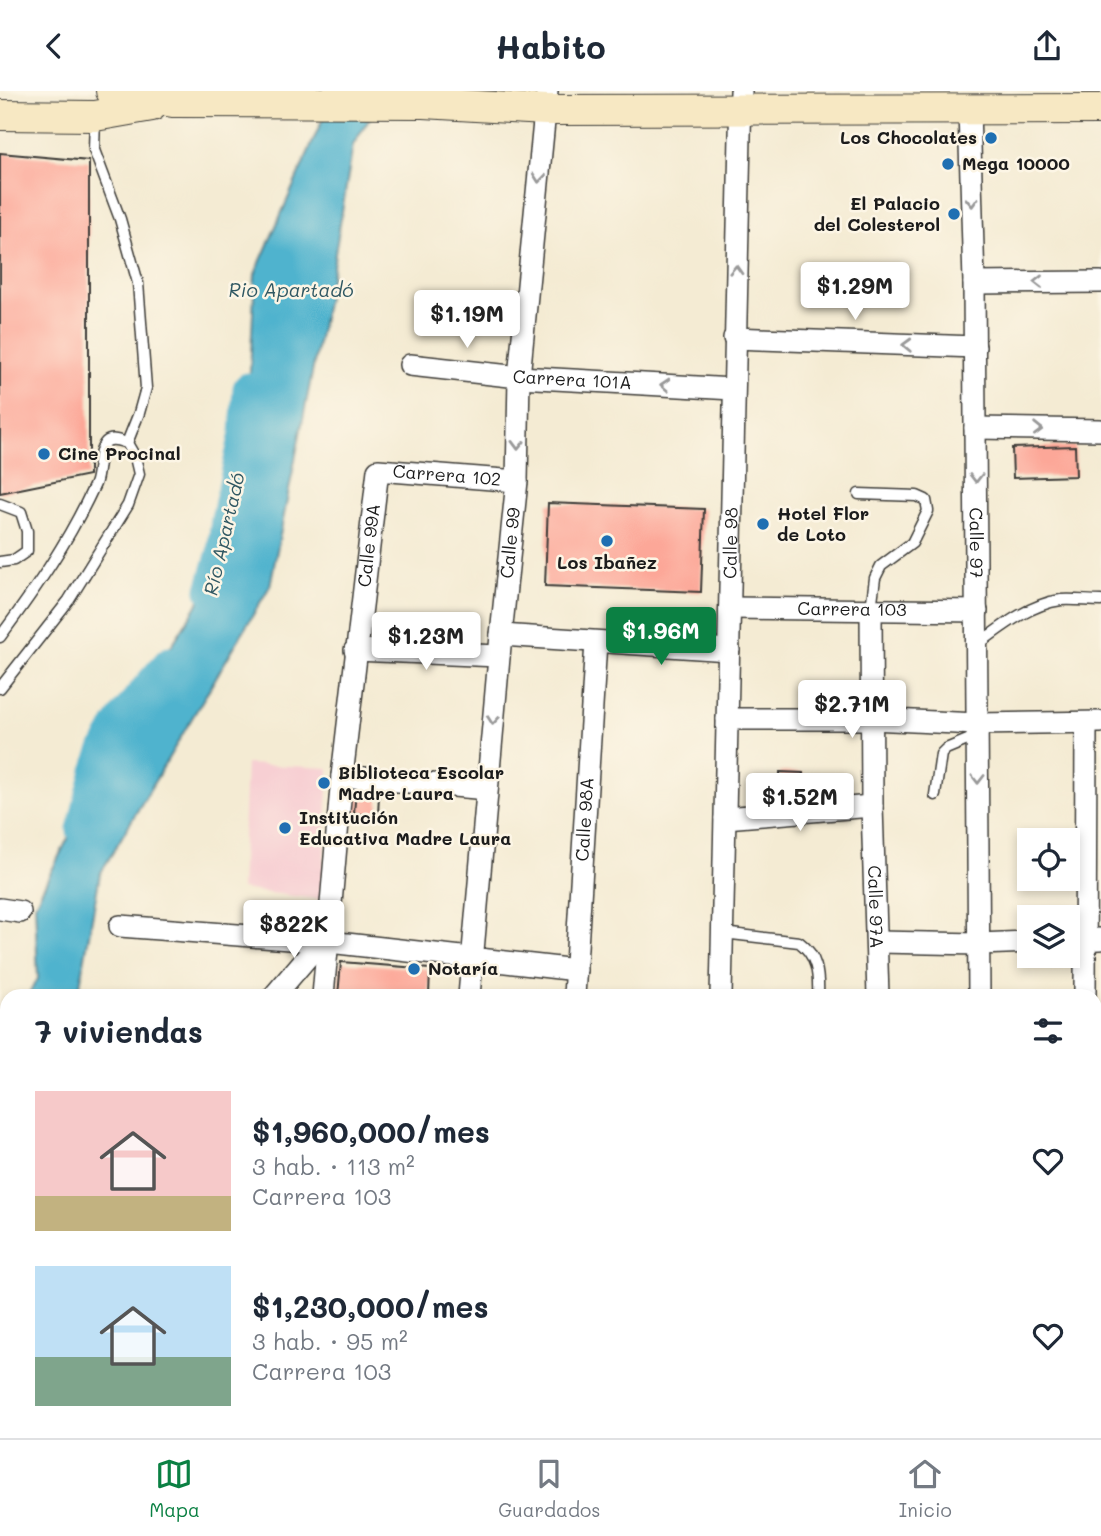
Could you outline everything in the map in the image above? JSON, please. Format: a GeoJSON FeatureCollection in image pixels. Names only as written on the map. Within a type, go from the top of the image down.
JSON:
{"type":"FeatureCollection","features":[{"type":"Feature","properties":{"kind":"main road"},"geometry":{"type":"LineString","coordinates":[[424,103],[481,91]]}},
{"type":"Feature","properties":{"kind":"main road"},"geometry":{"type":"LineString","coordinates":[[0,115],[173,97],[225,103],[969,100],[1101,109]]}},
{"type":"Feature","properties":{"kind":"street","name":"Calle 99"},"geometry":{"type":"LineString","coordinates":[[470,989],[517,481],[519,377],[546,100]]}},
{"type":"Feature","properties":{"kind":"street","name":"Calle 98"},"geometry":{"type":"LineString","coordinates":[[722,989],[741,100]]}},
{"type":"Feature","properties":{"kind":"street","name":"Calle 97"},"geometry":{"type":"LineString","coordinates":[[969,100],[975,347],[979,989]]}},
{"type":"Feature","properties":{"kind":"street"},"geometry":{"type":"LineString","coordinates":[[974,283],[1101,282]]}},
{"type":"Feature","properties":{"kind":"street"},"geometry":{"type":"LineString","coordinates":[[734,338],[975,347]]}},
{"type":"Feature","properties":{"kind":"street","name":"Carrera 101A"},"geometry":{"type":"LineString","coordinates":[[410,365],[519,377],[733,389]]}},
{"type":"Feature","properties":{"kind":"street"},"geometry":{"type":"LineString","coordinates":[[975,428],[1101,430]]}},
{"type":"Feature","properties":{"kind":"street","name":"Carrera 102"},"geometry":{"type":"LineString","coordinates":[[378,470],[517,481]]}},
{"type":"Feature","properties":{"kind":"street","name":"Calle 99A"},"geometry":{"type":"LineString","coordinates":[[323,989],[325,941],[355,650],[378,470]]}},
{"type":"Feature","properties":{"kind":"street","name":"Carrera 103"},"geometry":{"type":"LineString","coordinates":[[730,608],[977,611]]}},
{"type":"Feature","properties":{"kind":"street","name":"Calle 97A"},"geometry":{"type":"LineString","coordinates":[[871,609],[870,719],[878,989]]}},
{"type":"Feature","properties":{"kind":"street"},"geometry":{"type":"LineString","coordinates":[[355,650],[596,642],[729,650]]}},
{"type":"Feature","properties":{"kind":"street","name":"Calle 98A"},"geometry":{"type":"LineString","coordinates":[[575,989],[596,642]]}},
{"type":"Feature","properties":{"kind":"street"},"geometry":{"type":"LineString","coordinates":[[727,719],[870,719],[977,730],[1094,722],[1093,829],[1084,939],[1085,989]]}},
{"type":"Feature","properties":{"kind":"street"},"geometry":{"type":"LineString","coordinates":[[342,776],[488,789]]}},
{"type":"Feature","properties":{"kind":"street"},"geometry":{"type":"LineString","coordinates":[[725,818],[872,806]]}},
{"type":"Feature","properties":{"kind":"street"},"geometry":{"type":"LineString","coordinates":[[120,926],[325,941],[576,971]]}},
{"type":"Feature","properties":{"kind":"street"},"geometry":{"type":"LineString","coordinates":[[280,989],[325,941]]}},
{"type":"Feature","properties":{"kind":"street"},"geometry":{"type":"LineString","coordinates":[[878,942],[1017,942]]}},
{"type":"Feature","properties":{"kind":"lane"},"geometry":{"type":"LineString","coordinates":[[103,103],[94,150],[120,219],[138,283],[146,387],[127,443]]}},
{"type":"Feature","properties":{"kind":"lane"},"geometry":{"type":"LineString","coordinates":[[0,637],[35,590],[75,528],[97,479],[102,449],[106,442],[115,439],[127,443],[135,457],[139,474],[128,505],[69,600],[0,688]]}},
{"type":"Feature","properties":{"kind":"lane"},"geometry":{"type":"LineString","coordinates":[[859,494],[917,496],[926,500],[928,511],[912,543],[881,566],[875,578],[871,609]]}},
{"type":"Feature","properties":{"kind":"lane"},"geometry":{"type":"LineString","coordinates":[[0,504],[21,512],[27,531],[27,551],[14,560],[0,562]]}},
{"type":"Feature","properties":{"kind":"lane"},"geometry":{"type":"LineString","coordinates":[[977,645],[1027,612],[1045,605],[1061,600],[1101,601]]}},
{"type":"Feature","properties":{"kind":"lane"},"geometry":{"type":"LineString","coordinates":[[934,795],[941,754],[977,730]]}},
{"type":"Feature","properties":{"kind":"lane"},"geometry":{"type":"LineString","coordinates":[[723,933],[799,941],[809,949],[814,958],[818,989]]}},
{"type":"Feature","properties":{"kind":"shaded area","name":"Institución Educativa Madre Laura"},"geometry":{"type":"Polygon","coordinates":[[[246,764],[329,768],[322,900],[241,889],[246,764]]]}},
{"type":"Feature","properties":{"kind":"water","name":"Rio Apartadó"},"geometry":{"type":"Polygon","coordinates":[[[335,91],[387,91],[353,145],[332,272],[270,586],[100,874],[79,989],[32,989],[38,979],[35,904],[139,697],[196,607],[243,508],[255,274],[335,91]]]}},
{"type":"Feature","properties":{"kind":"building"},"geometry":{"type":"Polygon","coordinates":[[[0,153],[89,161],[89,475],[0,493],[0,153]]]}},
{"type":"Feature","properties":{"kind":"building"},"geometry":{"type":"Polygon","coordinates":[[[1075,446],[1076,476],[1013,478],[1012,448],[1075,446]]]}},
{"type":"Feature","properties":{"kind":"building"},"geometry":{"type":"Polygon","coordinates":[[[548,503],[704,509],[701,592],[545,586],[548,503]]]}},
{"type":"Feature","properties":{"kind":"building"},"geometry":{"type":"Polygon","coordinates":[[[780,772],[803,773],[803,798],[780,800],[780,772]]]}},
{"type":"Feature","properties":{"kind":"building"},"geometry":{"type":"Polygon","coordinates":[[[356,790],[379,793],[378,817],[354,813],[356,790]]]}},
{"type":"Feature","properties":{"kind":"building"},"geometry":{"type":"Polygon","coordinates":[[[341,962],[430,969],[429,989],[339,989],[341,962]]]}},
{"type":"Feature","properties":{"kind":"waterway","name":"Río Apartadó"},"geometry":{"type":"LineString","coordinates":[[212,590],[223,553],[227,520],[246,434],[249,389]]}},
{"type":"Feature","properties":{"kind":"waterway","name":"Río Apartadó"},"geometry":{"type":"LineString","coordinates":[[83,830],[100,766],[113,738],[139,698],[170,663]]}},
{"type":"Feature","properties":{"kind":"place","name":"Los Chocolates"},"geometry":{"type":"Point","coordinates":[991,138]}},
{"type":"Feature","properties":{"kind":"place","name":"Mega 10000"},"geometry":{"type":"Point","coordinates":[948,164]}},
{"type":"Feature","properties":{"kind":"place","name":"El Palacio del Colesterol"},"geometry":{"type":"Point","coordinates":[954,214]}},
{"type":"Feature","properties":{"kind":"place","name":"Cine Procinal"},"geometry":{"type":"Point","coordinates":[44,454]}},
{"type":"Feature","properties":{"kind":"place","name":"Hotel Flor de Loto"},"geometry":{"type":"Point","coordinates":[763,524]}},
{"type":"Feature","properties":{"kind":"place","name":"Los Ibañez"},"geometry":{"type":"Point","coordinates":[607,541]}},
{"type":"Feature","properties":{"kind":"place","name":"Biblioteca Escolar Madre Laura"},"geometry":{"type":"Point","coordinates":[324,783]}},
{"type":"Feature","properties":{"kind":"place","name":"Institución Educativa Madre Laura"},"geometry":{"type":"Point","coordinates":[285,828]}},
{"type":"Feature","properties":{"kind":"place","name":"Notaría"},"geometry":{"type":"Point","coordinates":[414,969]}}]}
